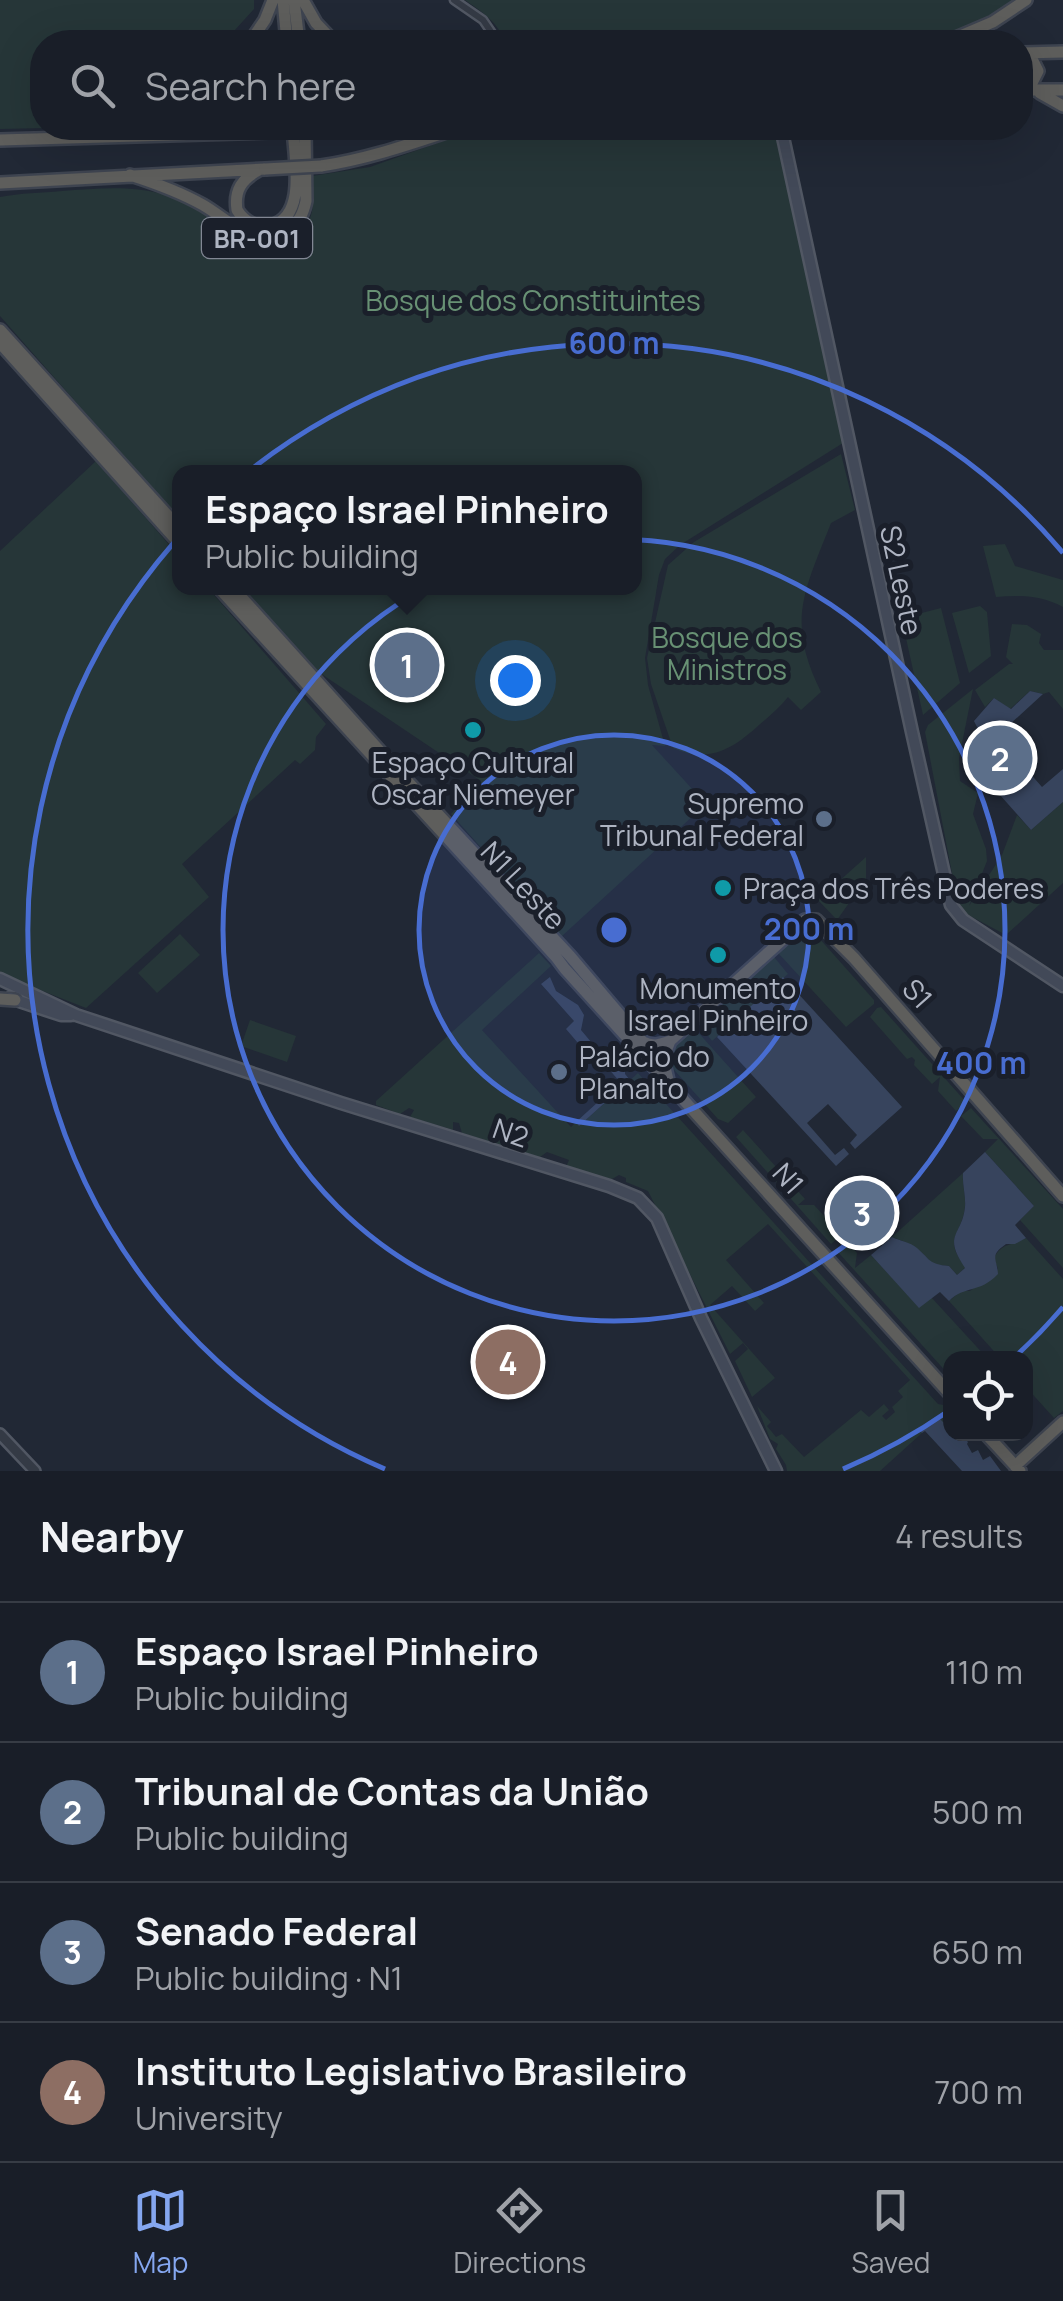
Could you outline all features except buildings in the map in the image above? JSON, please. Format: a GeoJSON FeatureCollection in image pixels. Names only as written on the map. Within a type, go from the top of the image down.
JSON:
{"type":"FeatureCollection","features":[{"type":"Feature","properties":{"kind":"highway"},"geometry":{"type":"LineString","coordinates":[[258,30],[273,0]]}},
{"type":"Feature","properties":{"kind":"highway"},"geometry":{"type":"LineString","coordinates":[[283,0],[286,30]]}},
{"type":"Feature","properties":{"kind":"highway"},"geometry":{"type":"LineString","coordinates":[[294,0],[298,30]]}},
{"type":"Feature","properties":{"kind":"highway"},"geometry":{"type":"LineString","coordinates":[[304,0],[322,30]]}},
{"type":"Feature","properties":{"kind":"highway"},"geometry":{"type":"LineString","coordinates":[[975,30],[1026,0]]}},
{"type":"Feature","properties":{"kind":"highway"},"geometry":{"type":"LineString","coordinates":[[1033,53],[1063,52]]}},
{"type":"Feature","properties":{"kind":"highway"},"geometry":{"type":"LineString","coordinates":[[1033,89],[1063,90]]}},
{"type":"Feature","properties":{"kind":"highway"},"geometry":{"type":"LineString","coordinates":[[1033,93],[1063,106]]}},
{"type":"Feature","properties":{"kind":"highway"},"geometry":{"type":"LineString","coordinates":[[0,140],[30,139]]}},
{"type":"Feature","properties":{"kind":"highway","name":"BR-001"},"geometry":{"type":"LineString","coordinates":[[264,169],[243,182],[236,200],[241,216],[262,227],[283,221],[293,207],[294,140]]}},
{"type":"Feature","properties":{"kind":"highway","name":"BR-001"},"geometry":{"type":"LineString","coordinates":[[130,175],[178,192],[242,232],[266,239],[298,223],[304,212],[305,140]]}},
{"type":"Feature","properties":{"kind":"highway"},"geometry":{"type":"LineString","coordinates":[[3,184],[321,166],[383,154],[424,140]]}},
{"type":"Feature","properties":{"kind":"highway"},"geometry":{"type":"LineString","coordinates":[[1,335],[172,520]]}},
{"type":"Feature","properties":{"kind":"highway"},"geometry":{"type":"LineString","coordinates":[[1,335],[172,535]]}},
{"type":"Feature","properties":{"kind":"highway","name":"N1 Leste"},"geometry":{"type":"LineString","coordinates":[[224,595],[670,1084]]}},
{"type":"Feature","properties":{"kind":"highway","name":"N1 Leste"},"geometry":{"type":"LineString","coordinates":[[239,595],[570,956],[643,1042],[658,1046],[670,1041]]}},
{"type":"Feature","properties":{"kind":"highway","name":"S1"},"geometry":{"type":"LineString","coordinates":[[670,1041],[810,919],[822,924],[854,958],[1063,1196]]}},
{"type":"Feature","properties":{"kind":"highway"},"geometry":{"type":"LineString","coordinates":[[0,997],[15,1000]]}},
{"type":"Feature","properties":{"kind":"highway"},"geometry":{"type":"LineString","coordinates":[[670,1041],[663,1059],[670,1084]]}},
{"type":"Feature","properties":{"kind":"highway","name":"N1"},"geometry":{"type":"LineString","coordinates":[[670,1084],[943,1386]]}},
{"type":"Feature","properties":{"kind":"highway"},"geometry":{"type":"LineString","coordinates":[[993,1441],[1018,1468],[1063,1422]]}},
{"type":"Feature","properties":{"kind":"main road","name":"S2 Leste"},"geometry":{"type":"LineString","coordinates":[[784,140],[952,904],[963,920],[1063,986]]}},
{"type":"Feature","properties":{"kind":"main road","name":"N2"},"geometry":{"type":"LineString","coordinates":[[0,979],[76,1015],[638,1198],[656,1218],[776,1471]]}},
{"type":"Feature","properties":{"kind":"main road","name":"N2"},"geometry":{"type":"LineString","coordinates":[[15,1000],[61,1015],[76,1015]]}},
{"type":"Feature","properties":{"kind":"street"},"geometry":{"type":"LineString","coordinates":[[454,0],[489,30]]}},
{"type":"Feature","properties":{"kind":"street"},"geometry":{"type":"LineString","coordinates":[[0,1434],[35,1471]]}},
{"type":"Feature","properties":{"kind":"green space"},"geometry":{"type":"Polygon","coordinates":[[[0,0],[254,0],[254,9],[235,30],[30,30],[30,128],[0,129],[0,0]]]}},
{"type":"Feature","properties":{"kind":"green space"},"geometry":{"type":"Polygon","coordinates":[[[465,0],[1018,0],[966,30],[499,30],[465,0]]]}},
{"type":"Feature","properties":{"kind":"green space","name":"Bosque dos Constituintes"},"geometry":{"type":"Polygon","coordinates":[[[777,140],[843,443],[680,545],[665,559],[645,658],[648,685],[665,746],[652,745],[706,804],[561,937],[451,814],[481,781],[311,667],[246,595],[642,595],[642,465],[172,465],[172,511],[0,316],[0,197],[99,189],[150,191],[198,209],[249,244],[277,246],[295,238],[307,224],[313,206],[312,176],[370,167],[443,141],[777,140]]]}},
{"type":"Feature","properties":{"kind":"green space","name":"Bosque dos Ministros"},"geometry":{"type":"Polygon","coordinates":[[[841,454],[855,510],[831,523],[803,607],[804,645],[821,692],[801,710],[788,697],[749,734],[719,752],[698,755],[673,748],[651,684],[647,658],[668,565],[694,542],[841,454]]]}},
{"type":"Feature","properties":{"kind":"green space"},"geometry":{"type":"Polygon","coordinates":[[[96,461],[172,548],[172,595],[214,595],[326,724],[316,737],[315,750],[300,764],[295,760],[182,864],[209,897],[86,1008],[0,972],[0,551],[96,461]]]}},
{"type":"Feature","properties":{"kind":"green space"},"geometry":{"type":"Polygon","coordinates":[[[1005,544],[1015,566],[1063,580],[1063,607],[1030,597],[996,597],[983,546],[1005,544]]]}},
{"type":"Feature","properties":{"kind":"green space"},"geometry":{"type":"Polygon","coordinates":[[[980,606],[987,612],[991,656],[969,673],[952,613],[980,606]]]}},
{"type":"Feature","properties":{"kind":"green space"},"geometry":{"type":"Polygon","coordinates":[[[910,607],[914,615],[941,608],[960,683],[923,715],[900,611],[910,607]]]}},
{"type":"Feature","properties":{"kind":"green space"},"geometry":{"type":"Polygon","coordinates":[[[1012,624],[1027,625],[1041,634],[1039,643],[1044,650],[1063,650],[1063,709],[1049,692],[1030,691],[1010,709],[994,698],[985,707],[975,690],[1013,664],[1006,657],[1012,624]]]}},
{"type":"Feature","properties":{"kind":"green space"},"geometry":{"type":"Polygon","coordinates":[[[973,689],[959,758],[960,781],[978,793],[973,814],[987,861],[969,906],[1002,855],[1017,815],[1031,830],[1063,802],[1063,883],[1006,935],[959,910],[925,732],[928,725],[973,689]]]}},
{"type":"Feature","properties":{"kind":"green space"},"geometry":{"type":"Polygon","coordinates":[[[866,857],[866,879],[837,920],[818,900],[866,857]]]}},
{"type":"Feature","properties":{"kind":"green space"},"geometry":{"type":"Polygon","coordinates":[[[805,928],[811,929],[874,1000],[846,1027],[779,954],[805,928]]]}},
{"type":"Feature","properties":{"kind":"green space"},"geometry":{"type":"Polygon","coordinates":[[[180,934],[200,955],[157,993],[138,973],[180,934]]]}},
{"type":"Feature","properties":{"kind":"green space"},"geometry":{"type":"Polygon","coordinates":[[[539,953],[551,966],[482,1030],[571,1127],[576,1122],[580,1125],[638,1073],[938,1404],[943,1405],[943,1422],[919,1430],[922,1433],[880,1471],[787,1471],[776,1449],[778,1444],[770,1439],[757,1406],[771,1422],[767,1426],[776,1437],[782,1434],[804,1457],[861,1410],[869,1417],[884,1404],[889,1410],[882,1416],[886,1420],[903,1397],[898,1391],[910,1380],[768,1224],[726,1260],[764,1303],[755,1311],[732,1286],[710,1305],[775,1378],[752,1397],[735,1361],[748,1349],[743,1343],[730,1354],[648,1191],[619,1175],[612,1179],[566,1167],[569,1160],[547,1152],[540,1157],[462,1133],[459,1123],[453,1122],[453,1130],[410,1117],[414,1110],[409,1108],[400,1114],[376,1105],[539,953]]]}},
{"type":"Feature","properties":{"kind":"green space"},"geometry":{"type":"Polygon","coordinates":[[[773,958],[788,974],[712,1041],[699,1024],[773,958]]]}},
{"type":"Feature","properties":{"kind":"green space"},"geometry":{"type":"Polygon","coordinates":[[[881,1007],[966,1102],[956,1111],[938,1091],[940,1077],[932,1084],[914,1065],[915,1060],[907,1059],[870,1017],[881,1007]]]}},
{"type":"Feature","properties":{"kind":"green space"},"geometry":{"type":"Polygon","coordinates":[[[250,1020],[296,1036],[287,1062],[241,1046],[250,1020]]]}},
{"type":"Feature","properties":{"kind":"green space"},"geometry":{"type":"Polygon","coordinates":[[[696,1030],[756,1097],[728,1123],[718,1119],[667,1062],[677,1042],[696,1030]]]}},
{"type":"Feature","properties":{"kind":"green space"},"geometry":{"type":"Polygon","coordinates":[[[971,1108],[1063,1209],[1063,1268],[1020,1220],[1034,1206],[985,1152],[998,1139],[983,1139],[961,1116],[971,1108]]]}},
{"type":"Feature","properties":{"kind":"green space"},"geometry":{"type":"Polygon","coordinates":[[[743,1130],[805,1199],[798,1205],[814,1205],[842,1235],[831,1244],[736,1137],[743,1130]]]}},
{"type":"Feature","properties":{"kind":"green space"},"geometry":{"type":"Polygon","coordinates":[[[963,1173],[965,1206],[954,1242],[966,1267],[957,1275],[949,1266],[933,1264],[921,1252],[892,1237],[963,1173]]]}},
{"type":"Feature","properties":{"kind":"green space"},"geometry":{"type":"Polygon","coordinates":[[[1026,1238],[1063,1279],[1063,1411],[1054,1418],[1033,1395],[1033,1351],[994,1351],[949,1301],[961,1291],[970,1291],[998,1269],[994,1258],[1008,1245],[1026,1238]]]}},
{"type":"Feature","properties":{"kind":"green space"},"geometry":{"type":"Polygon","coordinates":[[[847,1241],[857,1253],[855,1268],[871,1255],[919,1307],[931,1297],[981,1351],[943,1351],[943,1368],[837,1251],[847,1241]]]}},
{"type":"Feature","properties":{"kind":"water"},"geometry":{"type":"Polygon","coordinates":[[[1030,691],[1043,694],[997,736],[1042,787],[1063,769],[1063,802],[1031,830],[968,759],[985,743],[974,721],[994,698],[1011,709],[1030,691]]]}},
{"type":"Feature","properties":{"kind":"water"},"geometry":{"type":"Polygon","coordinates":[[[550,977],[556,991],[578,1005],[584,1015],[581,1030],[607,1061],[625,1068],[630,1080],[579,1126],[576,1122],[620,1082],[607,1067],[602,1071],[566,1029],[574,1021],[541,984],[550,977]]]}},
{"type":"Feature","properties":{"kind":"water"},"geometry":{"type":"Polygon","coordinates":[[[783,977],[902,1107],[855,1149],[850,1143],[857,1135],[828,1104],[807,1123],[835,1155],[844,1148],[849,1154],[836,1166],[717,1037],[783,977]]]}},
{"type":"Feature","properties":{"kind":"water"},"geometry":{"type":"Polygon","coordinates":[[[985,1152],[1034,1206],[1015,1225],[1026,1238],[1006,1244],[997,1252],[998,1274],[991,1280],[949,1301],[940,1292],[919,1308],[871,1255],[892,1237],[914,1246],[933,1263],[949,1266],[957,1275],[965,1268],[954,1241],[965,1207],[963,1173],[985,1152]]]}},
{"type":"Feature","properties":{"kind":"water"},"geometry":{"type":"Polygon","coordinates":[[[938,1417],[943,1422],[943,1441],[967,1441],[972,1453],[978,1450],[983,1460],[990,1456],[1001,1471],[962,1471],[925,1431],[919,1430],[938,1417]]]}},
{"type":"Feature","properties":{"kind":"place","name":"Espaço Israel Pinheiro"},"geometry":{"type":"Point","coordinates":[407,665]}},
{"type":"Feature","properties":{"kind":"place","name":"Espaço Cultural Oscar Niemeyer"},"geometry":{"type":"Point","coordinates":[473,730]}},
{"type":"Feature","properties":{"kind":"place","name":"Tribunal de Contas da União"},"geometry":{"type":"Point","coordinates":[1000,758]}},
{"type":"Feature","properties":{"kind":"place","name":"Supremo Tribunal Federal"},"geometry":{"type":"Point","coordinates":[824,819]}},
{"type":"Feature","properties":{"kind":"place","name":"Praça dos Três Poderes"},"geometry":{"type":"Point","coordinates":[723,888]}},
{"type":"Feature","properties":{"kind":"place","name":"Monumento Israel Pinheiro"},"geometry":{"type":"Point","coordinates":[718,955]}},
{"type":"Feature","properties":{"kind":"place","name":"Palácio do Planalto"},"geometry":{"type":"Point","coordinates":[559,1072]}},
{"type":"Feature","properties":{"kind":"place","name":"Senado Federal"},"geometry":{"type":"Point","coordinates":[862,1213]}},
{"type":"Feature","properties":{"kind":"place","name":"Instituto Legislativo Brasileiro"},"geometry":{"type":"Point","coordinates":[508,1362]}}]}
